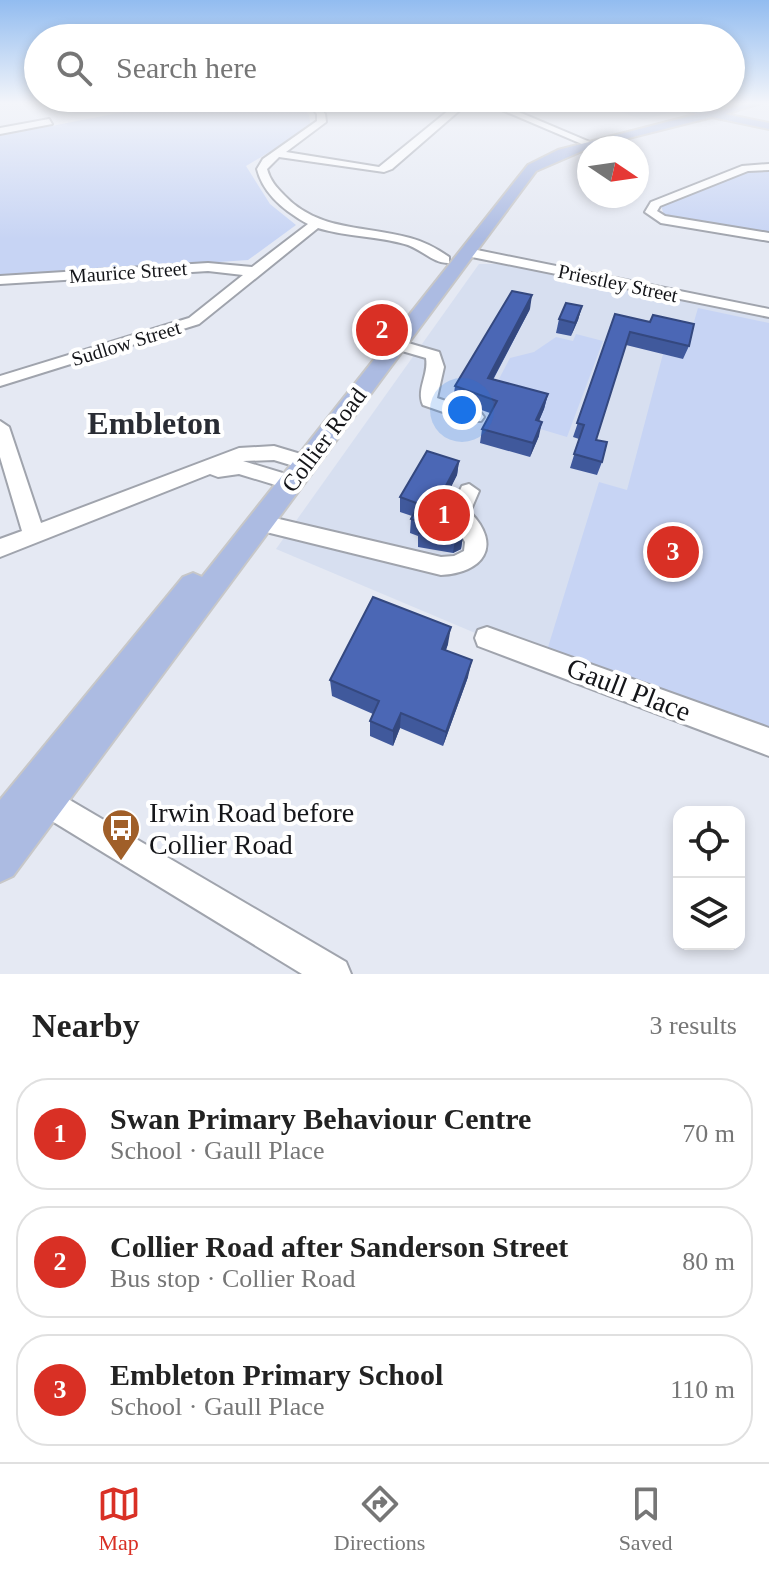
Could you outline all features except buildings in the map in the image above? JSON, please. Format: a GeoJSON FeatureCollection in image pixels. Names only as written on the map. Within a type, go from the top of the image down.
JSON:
{"type":"FeatureCollection","features":[{"type":"Feature","properties":{"kind":"main road","name":"Collier Road"},"geometry":{"type":"LineString","coordinates":[[390,342],[446,253],[524,163],[553,147]]}},
{"type":"Feature","properties":{"kind":"main road","name":"Collier Road"},"geometry":{"type":"LineString","coordinates":[[0,863],[38,797],[390,342],[467,252],[532,168],[575,147]]}},
{"type":"Feature","properties":{"kind":"main road","name":"Collier Road"},"geometry":{"type":"LineString","coordinates":[[0,829],[38,797],[262,523],[292,470]]}},
{"type":"Feature","properties":{"kind":"street"},"geometry":{"type":"LineString","coordinates":[[287,147],[264,165],[262,174],[290,212],[315,224],[446,253]]}},
{"type":"Feature","properties":{"kind":"street"},"geometry":{"type":"LineString","coordinates":[[278,154],[380,170],[411,147]]}},
{"type":"Feature","properties":{"kind":"street"},"geometry":{"type":"LineString","coordinates":[[769,167],[746,168],[655,204],[651,212],[661,219],[769,237]]}},
{"type":"Feature","properties":{"kind":"street","name":"Sudlow Street"},"geometry":{"type":"LineString","coordinates":[[0,381],[194,321],[315,224]]}},
{"type":"Feature","properties":{"kind":"street","name":"Priestley Street"},"geometry":{"type":"LineString","coordinates":[[467,252],[769,313]]}},
{"type":"Feature","properties":{"kind":"street","name":"Maurice Street"},"geometry":{"type":"LineString","coordinates":[[0,280],[208,267],[257,272]]}},
{"type":"Feature","properties":{"kind":"street"},"geometry":{"type":"LineString","coordinates":[[390,342],[423,351],[437,360],[426,389],[429,401],[475,417]]}},
{"type":"Feature","properties":{"kind":"street"},"geometry":{"type":"LineString","coordinates":[[0,427],[34,535]]}},
{"type":"Feature","properties":{"kind":"street"},"geometry":{"type":"LineString","coordinates":[[0,548],[179,478],[239,467],[292,470]]}},
{"type":"Feature","properties":{"kind":"street"},"geometry":{"type":"LineString","coordinates":[[262,523],[441,566],[459,567],[475,554],[477,543],[472,526],[459,514],[469,491]]}},
{"type":"Feature","properties":{"kind":"street","name":"Gaull Place"},"geometry":{"type":"LineString","coordinates":[[487,638],[769,742]]}},
{"type":"Feature","properties":{"kind":"street"},"geometry":{"type":"LineString","coordinates":[[38,797],[334,974]]}},
{"type":"Feature","properties":{"kind":"shaded area"},"geometry":{"type":"Polygon","coordinates":[[[0,147],[277,147],[246,166],[270,204],[296,225],[248,260],[0,277],[0,147]]]}},
{"type":"Feature","properties":{"kind":"shaded area"},"geometry":{"type":"Polygon","coordinates":[[[753,170],[769,170],[769,233],[664,215],[661,206],[753,170]]]}},
{"type":"Feature","properties":{"kind":"shaded area"},"geometry":{"type":"Polygon","coordinates":[[[479,264],[530,264],[769,314],[769,742],[487,638],[276,549],[479,264]]]}},
{"type":"Feature","properties":{"kind":"shaded area"},"geometry":{"type":"Polygon","coordinates":[[[698,308],[769,323],[769,742],[545,657],[599,482],[627,490],[663,354],[683,359],[698,308]]]}},
{"type":"Feature","properties":{"kind":"shaded area"},"geometry":{"type":"Polygon","coordinates":[[[576,334],[603,341],[567,437],[537,428],[544,409],[491,394],[510,358],[534,352],[556,337],[573,341],[576,334]]]}},
{"type":"Feature","properties":{"kind":"place","name":"Collier Road after Sanderson Street"},"geometry":{"type":"Point","coordinates":[382,330]}},
{"type":"Feature","properties":{"kind":"place","name":"Swan Primary Behaviour Centre"},"geometry":{"type":"Point","coordinates":[444,515]}},
{"type":"Feature","properties":{"kind":"place","name":"Embleton Primary School"},"geometry":{"type":"Point","coordinates":[673,552]}},
{"type":"Feature","properties":{"kind":"place","name":"Irwin Road before Collier Road"},"geometry":{"type":"Point","coordinates":[121,862]}},
{"type":"Feature","properties":{"kind":"district","name":"Embleton"},"geometry":{"type":"Point","coordinates":[154,423]}}]}
